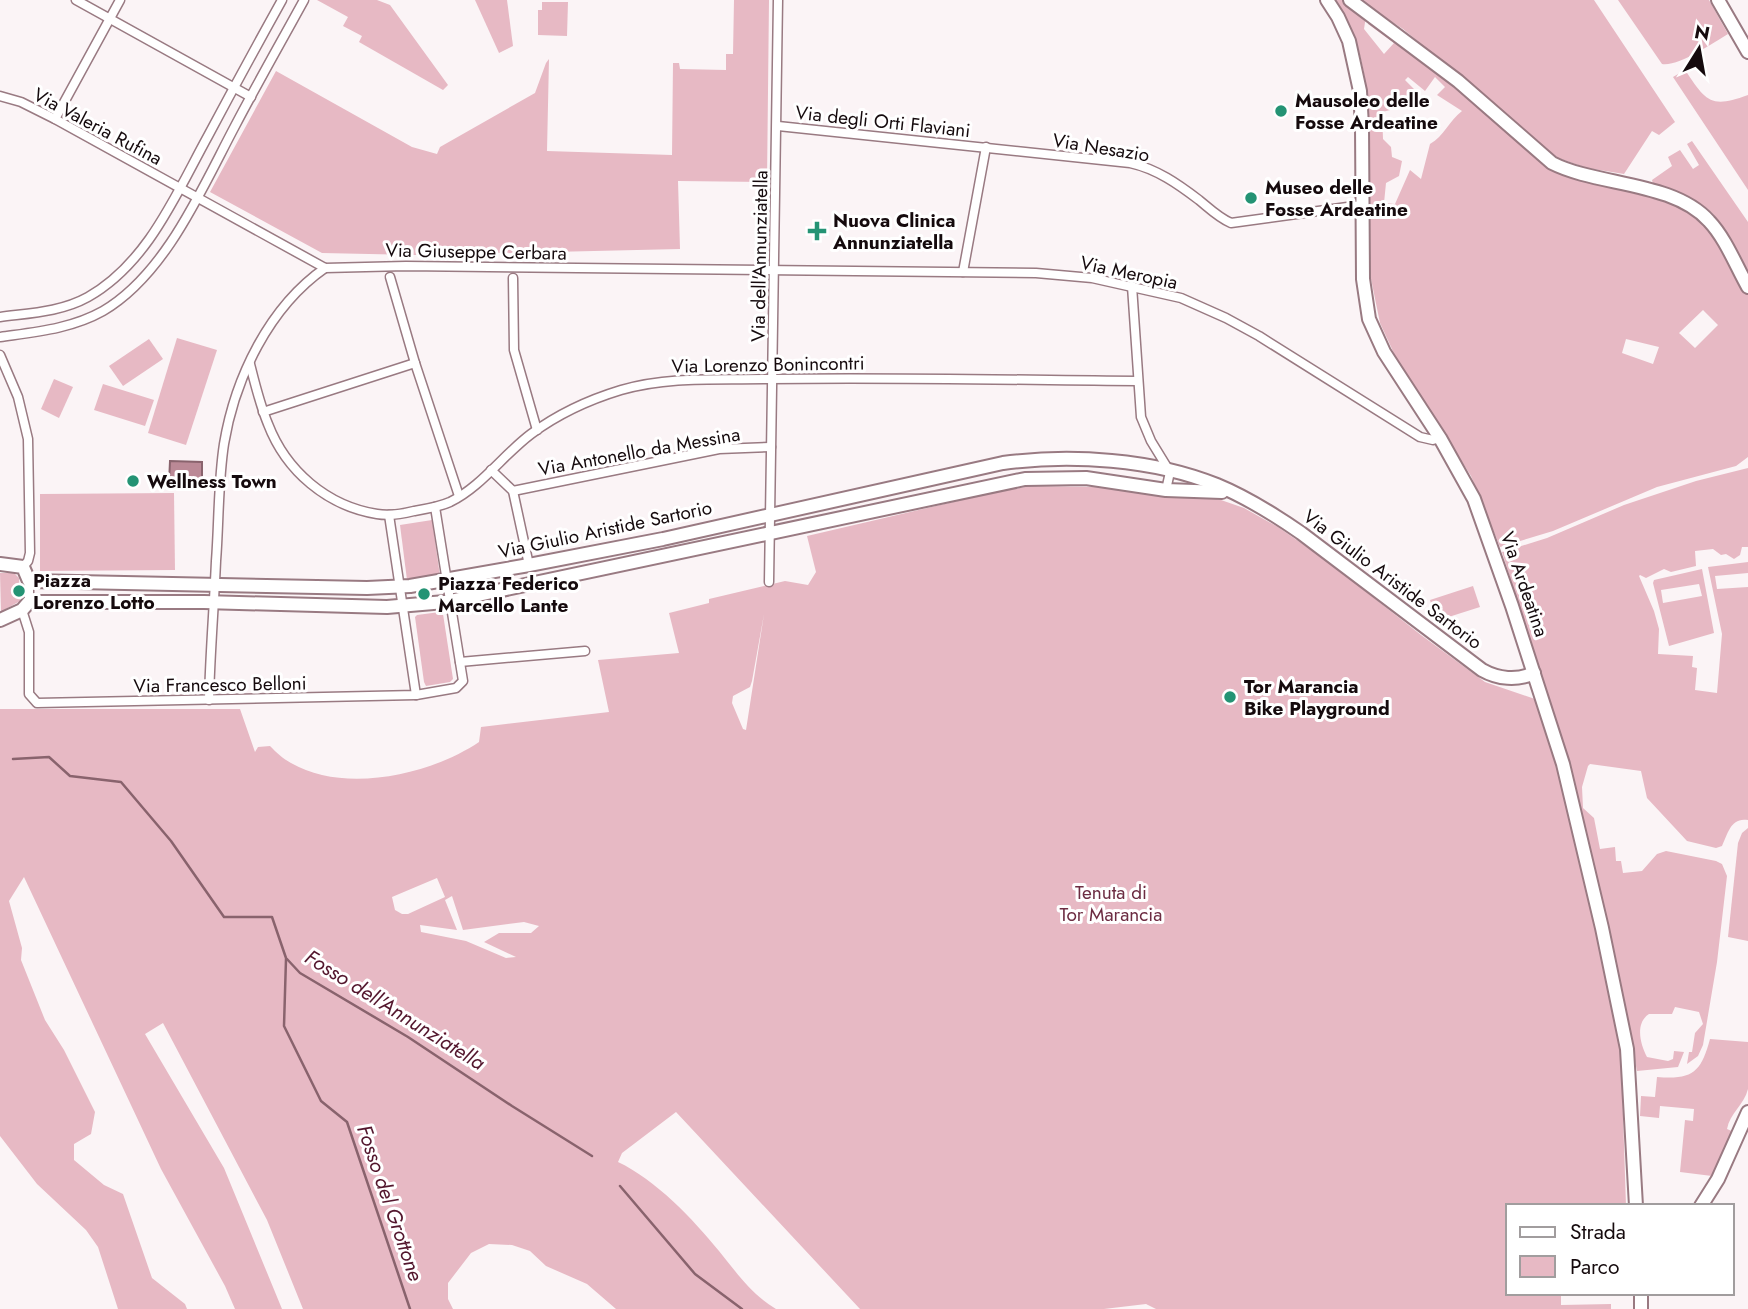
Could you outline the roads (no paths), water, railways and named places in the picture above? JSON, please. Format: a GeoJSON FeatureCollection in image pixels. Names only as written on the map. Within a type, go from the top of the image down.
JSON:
{"type":"FeatureCollection","features":[{"type":"Feature","properties":{"kind":"street"},"geometry":{"type":"LineString","coordinates":[[76,0],[251,97]]}},
{"type":"Feature","properties":{"kind":"street"},"geometry":{"type":"LineString","coordinates":[[55,119],[120,0]]}},
{"type":"Feature","properties":{"kind":"street"},"geometry":{"type":"LineString","coordinates":[[0,317],[53,310],[86,298],[125,269],[155,230],[282,0]]}},
{"type":"Feature","properties":{"kind":"street"},"geometry":{"type":"LineString","coordinates":[[0,337],[64,327],[99,313],[135,286],[172,240],[304,0]]}},
{"type":"Feature","properties":{"kind":"street","name":"Via dell'Annunziatella"},"geometry":{"type":"LineString","coordinates":[[770,513],[778,0]]}},
{"type":"Feature","properties":{"kind":"street","name":"Via Ardeatina"},"geometry":{"type":"LineString","coordinates":[[1327,0],[1347,36],[1358,79],[1362,126],[1363,279],[1369,319],[1395,370],[1466,483],[1480,514],[1563,764],[1623,1026],[1631,1077],[1636,1204]]}},
{"type":"Feature","properties":{"kind":"street"},"geometry":{"type":"LineString","coordinates":[[1350,0],[1458,81],[1552,163],[1649,190],[1701,213],[1713,226],[1748,287]]}},
{"type":"Feature","properties":{"kind":"street"},"geometry":{"type":"LineString","coordinates":[[1718,0],[1748,52]]}},
{"type":"Feature","properties":{"kind":"street","name":"Via Valeria Rufina"},"geometry":{"type":"LineString","coordinates":[[0,96],[21,102],[55,119],[197,196]]}},
{"type":"Feature","properties":{"kind":"street","name":"Via degli Orti Flaviani"},"geometry":{"type":"LineString","coordinates":[[778,126],[986,147]]}},
{"type":"Feature","properties":{"kind":"street"},"geometry":{"type":"LineString","coordinates":[[963,272],[986,147]]}},
{"type":"Feature","properties":{"kind":"street","name":"Via Nesazio"},"geometry":{"type":"LineString","coordinates":[[986,147],[1137,165],[1171,179],[1231,223],[1362,205]]}},
{"type":"Feature","properties":{"kind":"street"},"geometry":{"type":"LineString","coordinates":[[197,196],[325,268],[284,305],[250,363],[233,405],[225,443],[209,700]]}},
{"type":"Feature","properties":{"kind":"street"},"geometry":{"type":"LineString","coordinates":[[155,230],[172,240]]}},
{"type":"Feature","properties":{"kind":"street","name":"Via Giuseppe Cerbara"},"geometry":{"type":"LineString","coordinates":[[325,268],[389,266],[774,271]]}},
{"type":"Feature","properties":{"kind":"street","name":"Via Meropia"},"geometry":{"type":"LineString","coordinates":[[774,271],[1069,275],[1181,298],[1259,336],[1420,437],[1433,440],[1440,438]]}},
{"type":"Feature","properties":{"kind":"street"},"geometry":{"type":"LineString","coordinates":[[390,277],[415,363],[460,496]]}},
{"type":"Feature","properties":{"kind":"street"},"geometry":{"type":"LineString","coordinates":[[513,278],[514,350],[537,430]]}},
{"type":"Feature","properties":{"kind":"street"},"geometry":{"type":"LineString","coordinates":[[1132,286],[1139,409],[1143,425],[1170,472],[1166,490]]}},
{"type":"Feature","properties":{"kind":"street"},"geometry":{"type":"LineString","coordinates":[[0,355],[18,397],[29,445],[30,554],[23,567]]}},
{"type":"Feature","properties":{"kind":"street"},"geometry":{"type":"LineString","coordinates":[[250,363],[263,412],[274,438],[312,486],[344,504],[372,513],[389,515],[435,507],[463,681],[456,688],[416,695],[389,515]]}},
{"type":"Feature","properties":{"kind":"street"},"geometry":{"type":"LineString","coordinates":[[263,412],[415,363]]}},
{"type":"Feature","properties":{"kind":"street","name":"Via Lorenzo Bonincontri"},"geometry":{"type":"LineString","coordinates":[[435,507],[460,496],[537,430],[589,401],[649,383],[695,379],[1138,381]]}},
{"type":"Feature","properties":{"kind":"street","name":"Via Antonello da Messina"},"geometry":{"type":"LineString","coordinates":[[513,491],[724,448],[771,447]]}},
{"type":"Feature","properties":{"kind":"street","name":"Via Giulio Aristide Sartorio"},"geometry":{"type":"LineString","coordinates":[[446,580],[671,537],[1003,463],[1060,458],[1104,461],[1203,480],[1233,494],[1301,533],[1482,670],[1496,676],[1512,678],[1534,673]]}},
{"type":"Feature","properties":{"kind":"street"},"geometry":{"type":"LineString","coordinates":[[491,470],[513,491],[529,565]]}},
{"type":"Feature","properties":{"kind":"street"},"geometry":{"type":"LineString","coordinates":[[957,472],[961,492]]}},
{"type":"Feature","properties":{"kind":"street","name":"Via Giulio Aristide Sartorio"},"geometry":{"type":"LineString","coordinates":[[450,601],[1010,481],[1057,478],[1105,480],[1166,490],[1195,489],[1233,494]]}},
{"type":"Feature","properties":{"kind":"street"},"geometry":{"type":"LineString","coordinates":[[769,582],[770,513]]}},
{"type":"Feature","properties":{"kind":"street"},"geometry":{"type":"LineString","coordinates":[[0,564],[23,567]]}},
{"type":"Feature","properties":{"kind":"street"},"geometry":{"type":"LineString","coordinates":[[23,567],[29,581],[26,606]]}},
{"type":"Feature","properties":{"kind":"street"},"geometry":{"type":"LineString","coordinates":[[29,581],[348,588],[400,587],[446,580]]}},
{"type":"Feature","properties":{"kind":"street"},"geometry":{"type":"LineString","coordinates":[[0,620],[26,606],[214,603],[402,607],[450,601]]}},
{"type":"Feature","properties":{"kind":"street","name":"Via Francesco Belloni"},"geometry":{"type":"LineString","coordinates":[[26,606],[29,632],[29,694],[37,703],[416,695]]}},
{"type":"Feature","properties":{"kind":"street"},"geometry":{"type":"LineString","coordinates":[[460,662],[585,651]]}},
{"type":"Feature","properties":{"kind":"street"},"geometry":{"type":"LineString","coordinates":[[1702,1204],[1718,1179],[1748,1112]]}},
{"type":"Feature","properties":{"kind":"waterway","name":"Fosso dell'Annunziatella"},"geometry":{"type":"LineString","coordinates":[[13,759],[49,757],[70,776],[121,782],[171,841],[224,917],[272,917],[286,958],[300,973],[408,1037],[592,1156]]}},
{"type":"Feature","properties":{"kind":"waterway","name":"Fosso del Grottone"},"geometry":{"type":"LineString","coordinates":[[286,959],[284,1026],[321,1101],[347,1122],[410,1309]]}},
{"type":"Feature","properties":{"kind":"waterway","name":"Fosso dell'Annunziatella"},"geometry":{"type":"LineString","coordinates":[[620,1186],[695,1274],[742,1309]]}},
{"type":"Feature","properties":{"kind":"place","name":"Mausoleo delle Fosse Ardeatine"},"geometry":{"type":"Point","coordinates":[1281,111]}},
{"type":"Feature","properties":{"kind":"place","name":"Museo delle Fosse Ardeatine"},"geometry":{"type":"Point","coordinates":[1251,198]}},
{"type":"Feature","properties":{"kind":"place","name":"Nuova Clinica Annunziatella"},"geometry":{"type":"Point","coordinates":[817,231]}},
{"type":"Feature","properties":{"kind":"place","name":"Wellness Town"},"geometry":{"type":"Point","coordinates":[133,481]}},
{"type":"Feature","properties":{"kind":"place","name":"Piazza Lorenzo Lotto"},"geometry":{"type":"Point","coordinates":[19,591]}},
{"type":"Feature","properties":{"kind":"place","name":"Piazza Federico Marcello Lante"},"geometry":{"type":"Point","coordinates":[424,594]}},
{"type":"Feature","properties":{"kind":"place","name":"Tor Marancia Bike Playground"},"geometry":{"type":"Point","coordinates":[1230,697]}},
{"type":"Feature","properties":{"kind":"park label","name":"Tenuta di Tor Marancia"},"geometry":{"type":"Point","coordinates":[1111,903]}}]}
